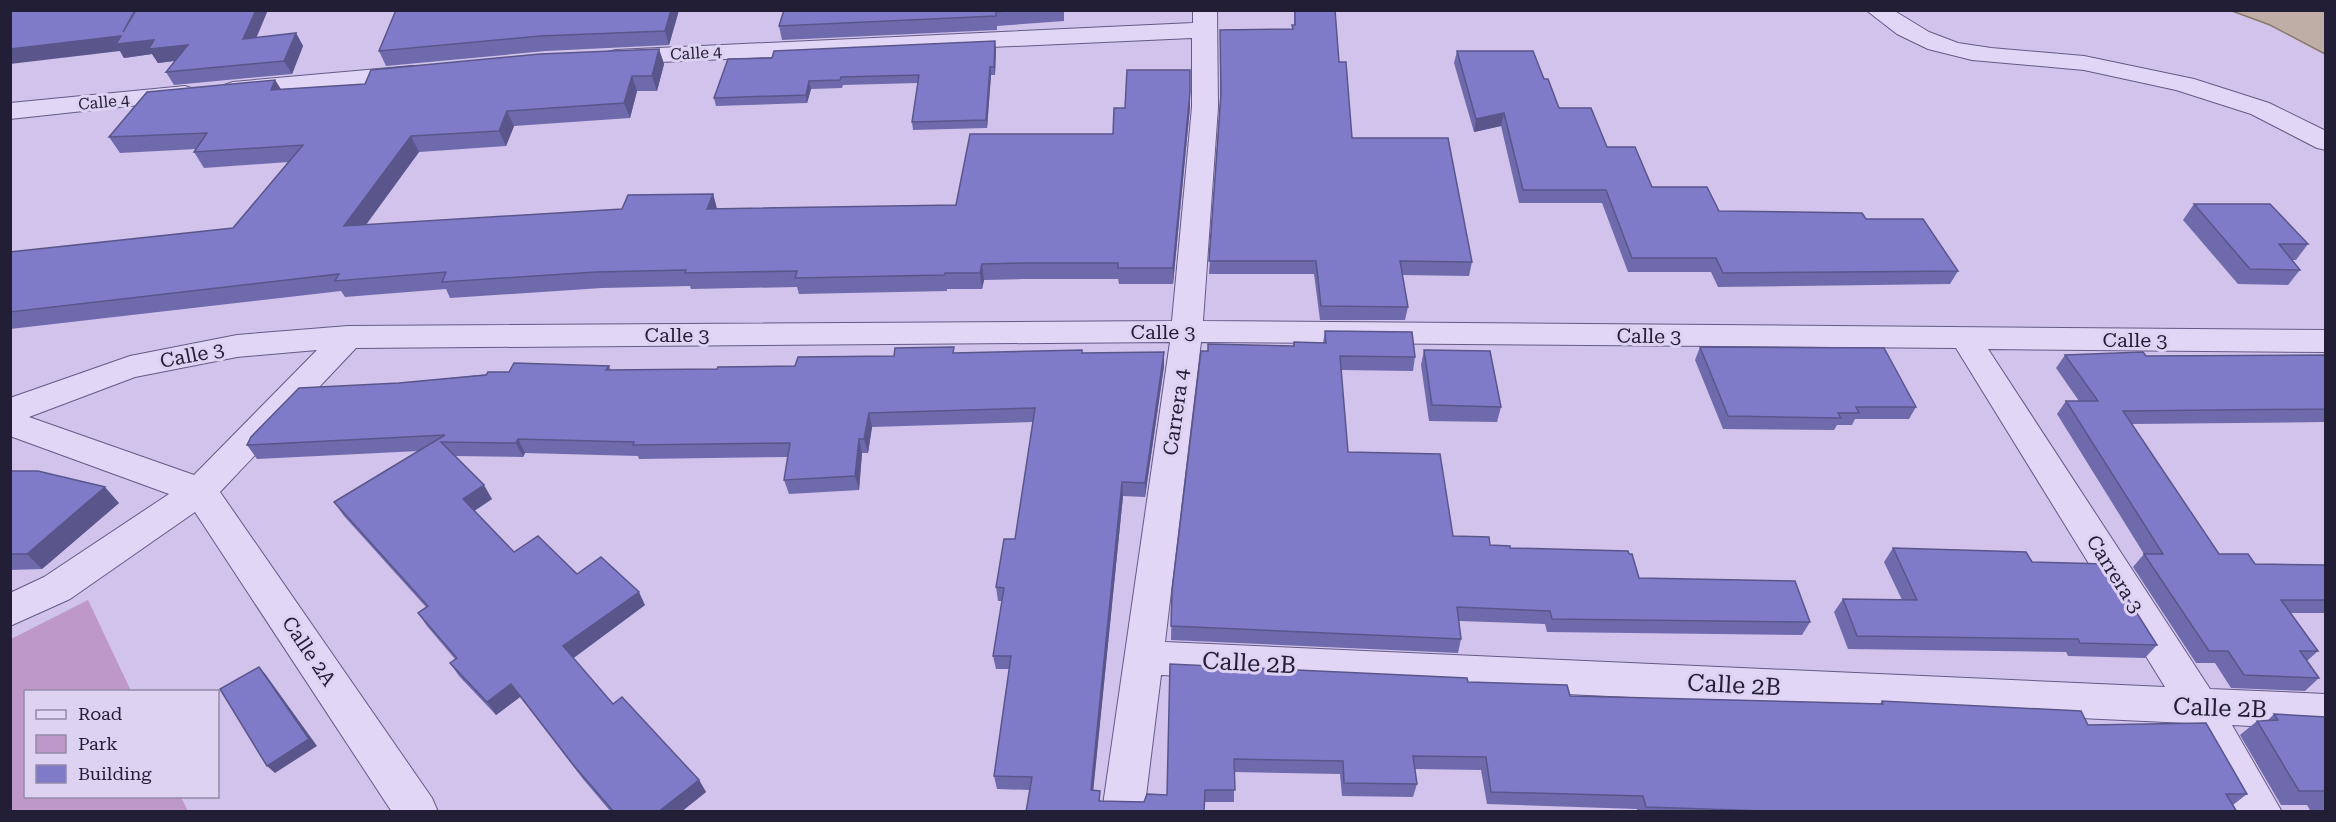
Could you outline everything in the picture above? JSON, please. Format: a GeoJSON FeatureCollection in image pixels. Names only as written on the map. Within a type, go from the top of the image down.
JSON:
{"type":"FeatureCollection","features":[{"type":"Feature","properties":{"kind":"street"},"geometry":{"type":"LineString","coordinates":[[1877,10],[1917,37],[1956,51],[2049,58],[2200,89],[2246,103],[2282,118],[2325,142]]}},
{"type":"Feature","properties":{"kind":"street","name":"Calle 4"},"geometry":{"type":"LineString","coordinates":[[594,58],[1204,20]]}},
{"type":"Feature","properties":{"kind":"street","name":"Carrera 4"},"geometry":{"type":"LineString","coordinates":[[1124,812],[1187,331],[1205,107],[1204,20]]}},
{"type":"Feature","properties":{"kind":"street","name":"Calle 4"},"geometry":{"type":"LineString","coordinates":[[10,111],[439,70]]}},
{"type":"Feature","properties":{"kind":"street","name":"Calle 3"},"geometry":{"type":"LineString","coordinates":[[10,411],[130,368],[237,346],[348,337],[1187,331],[2325,341]]}},
{"type":"Feature","properties":{"kind":"street"},"geometry":{"type":"LineString","coordinates":[[10,611],[57,588],[200,491],[348,337]]}},
{"type":"Feature","properties":{"kind":"street","name":"Carrera 3"},"geometry":{"type":"LineString","coordinates":[[1966,339],[2199,707],[2261,812]]}},
{"type":"Feature","properties":{"kind":"street"},"geometry":{"type":"LineString","coordinates":[[10,423],[200,491]]}},
{"type":"Feature","properties":{"kind":"street","name":"Calle 2A"},"geometry":{"type":"LineString","coordinates":[[200,491],[417,812]]}},
{"type":"Feature","properties":{"kind":"street","name":"Calle 2B"},"geometry":{"type":"LineString","coordinates":[[1143,658],[2325,712]]}},
{"type":"Feature","properties":{"kind":"green space"},"geometry":{"type":"Polygon","coordinates":[[[88,600],[131,690],[24,690],[24,798],[182,798],[188,811],[11,811],[11,639],[88,600]]]}},
{"type":"Feature","properties":{"kind":"shaded area"},"geometry":{"type":"Polygon","coordinates":[[[2232,11],[2325,11],[2325,54],[2270,25],[2232,11]]]}},
{"type":"Feature","properties":{"kind":"building"},"geometry":{"type":"Polygon","coordinates":[[[135,10],[123,32],[136,10],[256,10],[243,39],[296,33],[284,61],[166,72],[188,45],[149,49],[154,40],[116,44],[121,36],[10,49],[10,11],[135,10]]]}},
{"type":"Feature","properties":{"kind":"building"},"geometry":{"type":"Polygon","coordinates":[[[396,10],[671,10],[665,31],[540,36],[379,51],[396,10]]]}},
{"type":"Feature","properties":{"kind":"building"},"geometry":{"type":"Polygon","coordinates":[[[784,10],[1016,10],[996,12],[996,16],[779,26],[784,10]]]}},
{"type":"Feature","properties":{"kind":"building"},"geometry":{"type":"Polygon","coordinates":[[[1295,10],[1335,10],[1339,62],[1346,62],[1352,138],[1448,138],[1472,262],[1400,261],[1408,307],[1321,306],[1316,261],[1209,261],[1221,94],[1220,30],[1293,29],[1295,10]]]}},
{"type":"Feature","properties":{"kind":"building"},"geometry":{"type":"Polygon","coordinates":[[[995,41],[994,67],[990,67],[986,120],[912,122],[919,75],[841,77],[840,80],[809,81],[806,95],[714,98],[728,59],[772,58],[774,51],[995,41]]]}},
{"type":"Feature","properties":{"kind":"building"},"geometry":{"type":"Polygon","coordinates":[[[659,49],[652,76],[632,76],[624,103],[507,111],[499,131],[411,136],[344,226],[622,209],[628,195],[713,194],[707,209],[956,205],[970,134],[1113,134],[1114,108],[1125,108],[1127,70],[1190,70],[1190,92],[1173,268],[1118,268],[1118,263],[1022,263],[982,264],[980,273],[945,273],[944,275],[795,278],[797,271],[685,273],[686,270],[596,272],[442,282],[446,272],[335,281],[339,274],[10,312],[10,252],[233,228],[303,145],[194,152],[207,133],[109,137],[147,92],[275,80],[271,90],[365,84],[371,70],[540,54],[659,49]]]}},
{"type":"Feature","properties":{"kind":"building"},"geometry":{"type":"Polygon","coordinates":[[[1457,51],[1533,51],[1544,79],[1548,79],[1559,108],[1591,108],[1607,147],[1635,147],[1652,187],[1707,187],[1719,211],[1862,213],[1866,219],[1923,219],[1958,271],[1723,273],[1716,258],[1632,258],[1606,190],[1523,190],[1504,113],[1476,119],[1457,51]]]}},
{"type":"Feature","properties":{"kind":"building"},"geometry":{"type":"Polygon","coordinates":[[[2194,204],[2270,204],[2308,244],[2279,244],[2300,270],[2250,269],[2194,204]]]}},
{"type":"Feature","properties":{"kind":"building"},"geometry":{"type":"Polygon","coordinates":[[[1325,331],[1412,332],[1415,357],[1340,356],[1348,452],[1440,454],[1453,536],[1489,537],[1490,545],[1510,546],[1510,548],[1628,551],[1632,554],[1639,578],[1795,581],[1810,622],[1552,619],[1550,611],[1457,607],[1461,639],[1171,626],[1172,591],[1201,351],[1208,351],[1208,344],[1294,346],[1294,342],[1326,343],[1325,331]]]}},
{"type":"Feature","properties":{"kind":"building"},"geometry":{"type":"Polygon","coordinates":[[[954,347],[953,353],[1082,350],[1082,353],[1164,352],[1145,483],[1122,482],[1091,790],[1100,791],[1099,801],[1144,802],[1147,794],[1167,795],[1170,664],[1467,678],[1468,682],[1567,685],[1570,696],[1883,704],[1882,701],[2081,711],[2088,725],[2206,723],[2247,794],[2226,794],[2237,812],[1798,812],[1646,807],[1643,796],[1491,792],[1486,757],[1413,756],[1417,784],[1344,783],[1343,761],[1234,759],[1235,790],[1205,790],[1204,812],[1026,812],[1032,777],[994,776],[1011,656],[993,656],[1004,588],[996,587],[1004,539],[1015,539],[1035,408],[869,413],[864,439],[859,439],[855,476],[784,480],[790,443],[633,445],[634,442],[518,439],[516,443],[441,442],[484,485],[463,499],[514,552],[538,536],[577,574],[601,557],[639,592],[563,646],[613,704],[622,697],[699,780],[658,812],[614,812],[575,767],[511,684],[487,702],[450,663],[457,658],[418,613],[428,606],[334,502],[445,435],[247,445],[251,437],[299,388],[399,383],[486,375],[488,372],[509,372],[514,363],[609,366],[606,370],[717,369],[718,367],[795,366],[798,357],[894,356],[895,348],[954,347]]]}},
{"type":"Feature","properties":{"kind":"building"},"geometry":{"type":"Polygon","coordinates":[[[1700,347],[1884,348],[1916,407],[1856,407],[1859,413],[1838,413],[1841,418],[1728,416],[1700,347]]]}},
{"type":"Feature","properties":{"kind":"building"},"geometry":{"type":"Polygon","coordinates":[[[1424,350],[1490,351],[1501,407],[1432,405],[1424,350]]]}},
{"type":"Feature","properties":{"kind":"building"},"geometry":{"type":"Polygon","coordinates":[[[2143,352],[2146,356],[2325,355],[2325,409],[2123,411],[2219,554],[2248,554],[2255,564],[2325,565],[2325,600],[2281,600],[2318,651],[2300,651],[2319,678],[2244,675],[2228,651],[2209,651],[2144,554],[2163,554],[2066,401],[2098,401],[2065,355],[2143,352]]]}},
{"type":"Feature","properties":{"kind":"building"},"geometry":{"type":"Polygon","coordinates":[[[10,471],[38,471],[105,487],[27,554],[10,554],[10,471]]]}},
{"type":"Feature","properties":{"kind":"building"},"geometry":{"type":"Polygon","coordinates":[[[1893,548],[2026,552],[2032,562],[2106,564],[2157,645],[2080,643],[2078,639],[1857,636],[1843,599],[1917,600],[1893,548]]]}},
{"type":"Feature","properties":{"kind":"building"},"geometry":{"type":"Polygon","coordinates":[[[259,667],[309,739],[267,766],[220,689],[259,667]]]}},
{"type":"Feature","properties":{"kind":"building"},"geometry":{"type":"Polygon","coordinates":[[[2274,714],[2325,717],[2325,791],[2299,791],[2257,721],[2278,720],[2274,714]]]}}]}
